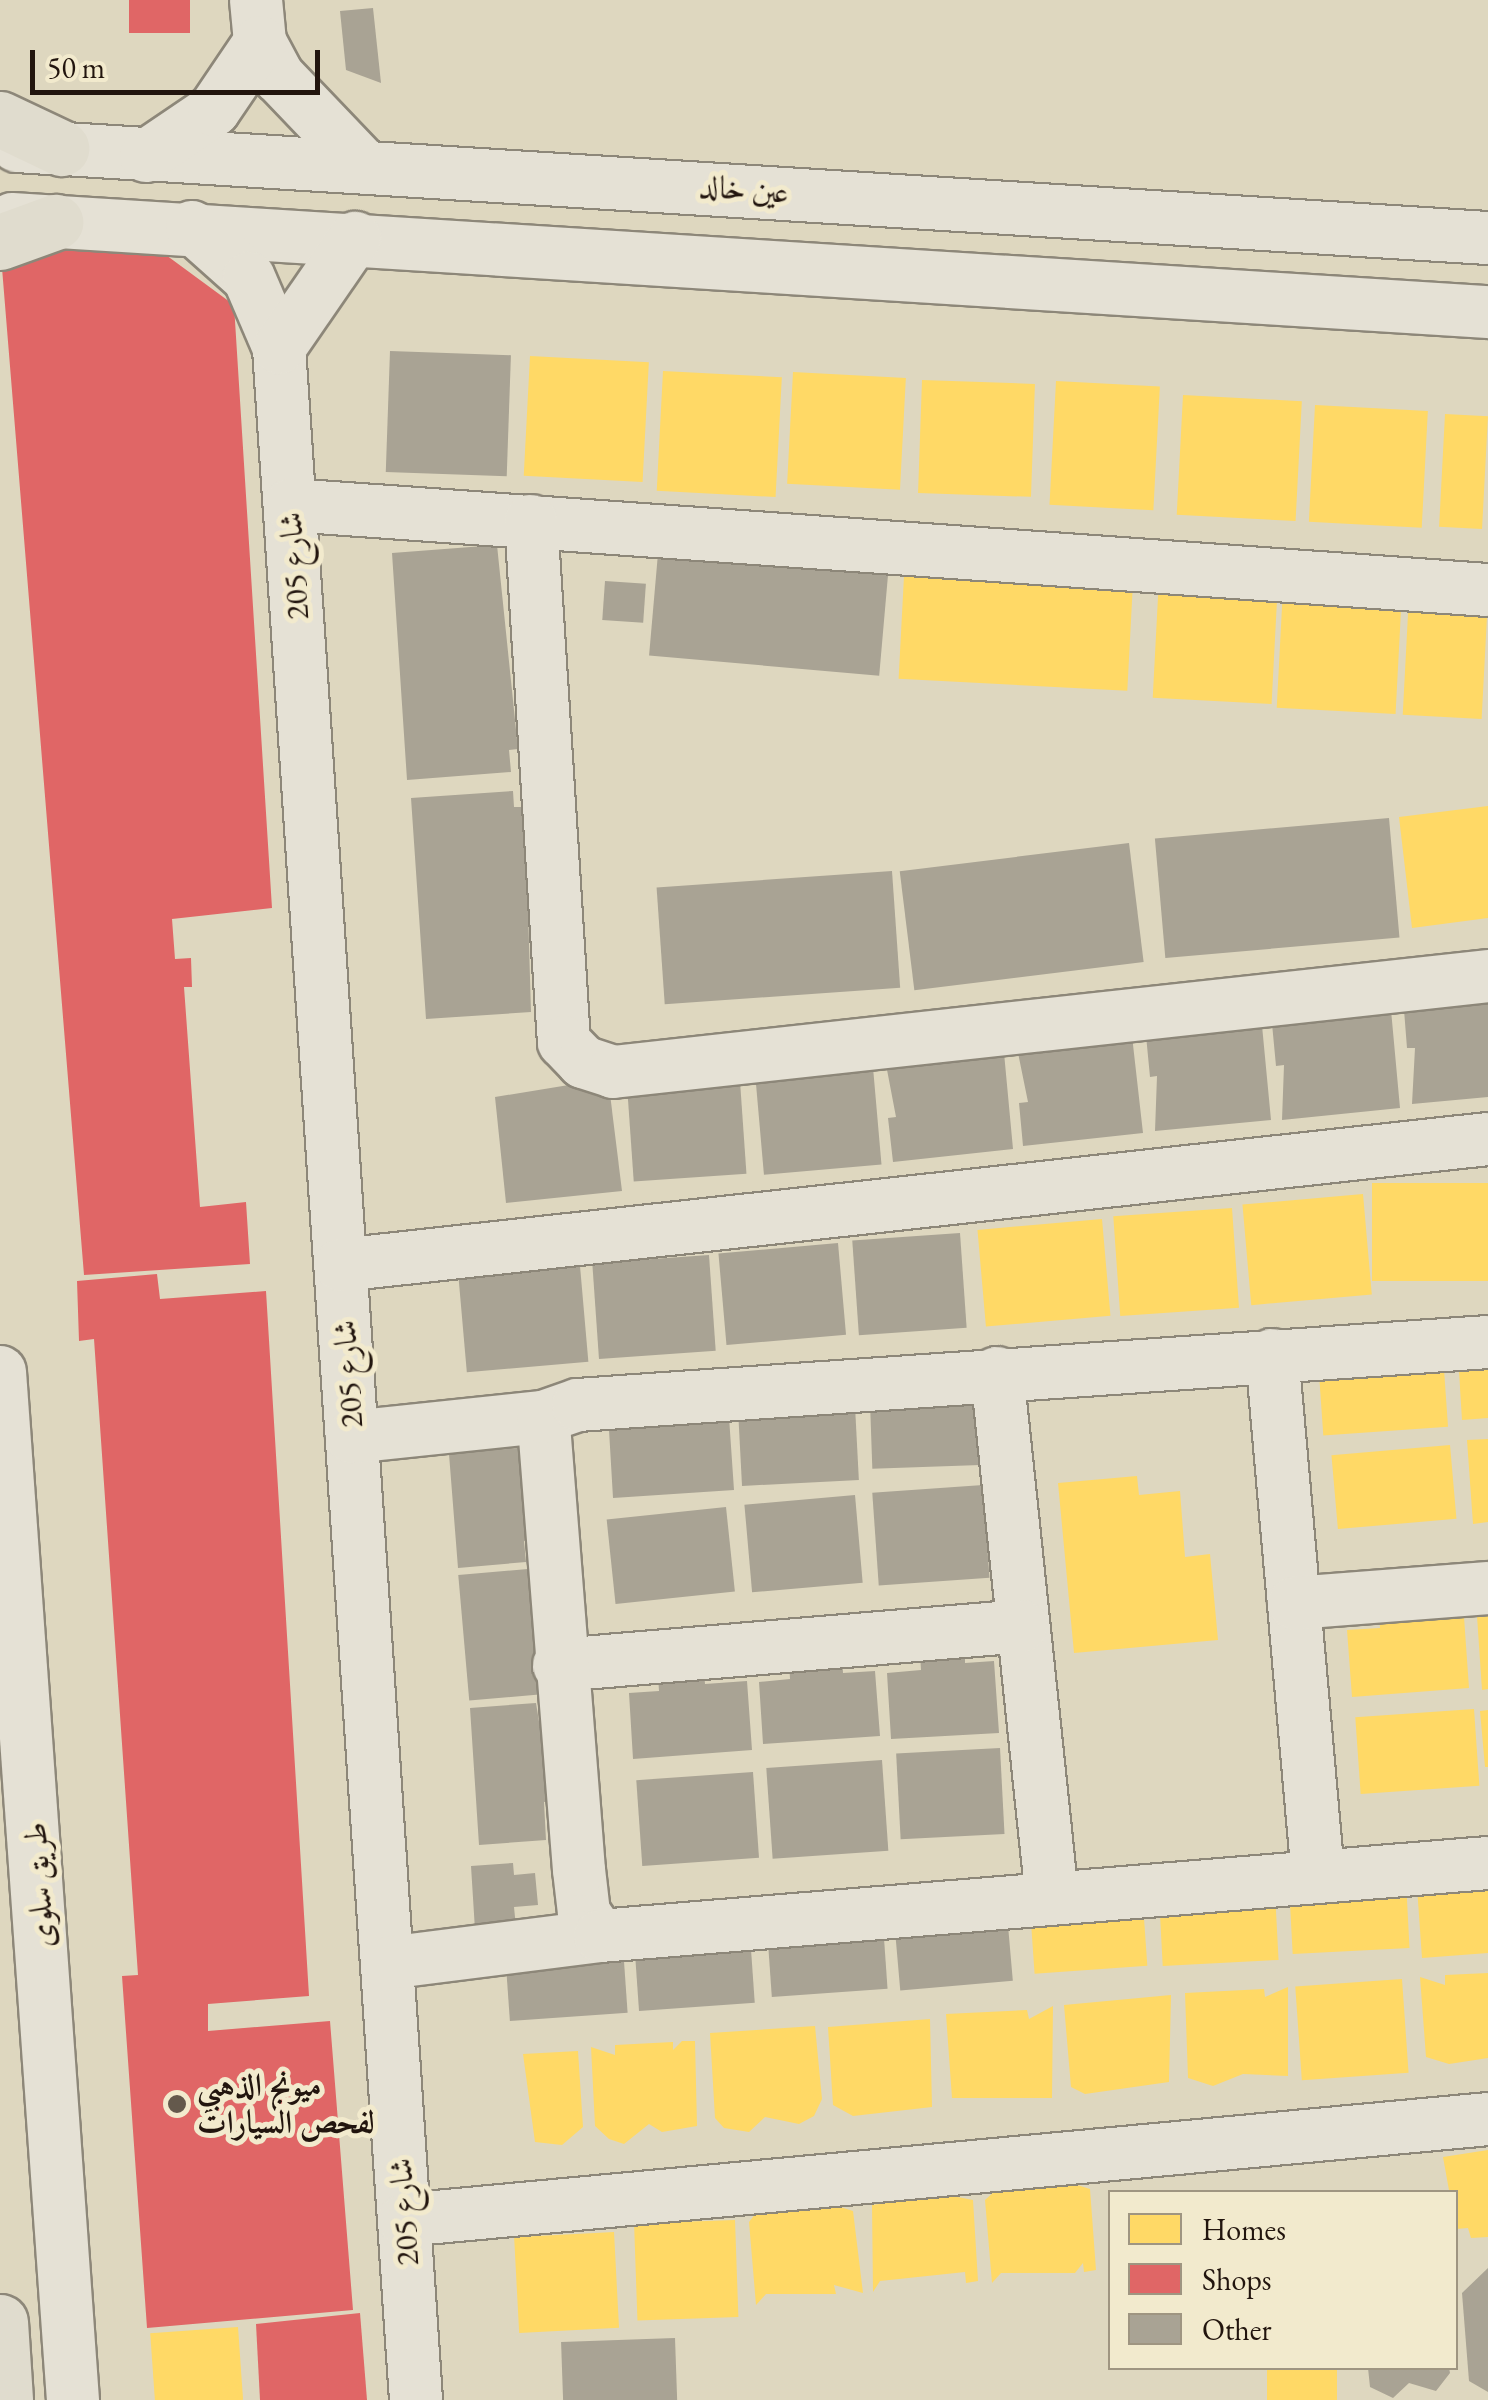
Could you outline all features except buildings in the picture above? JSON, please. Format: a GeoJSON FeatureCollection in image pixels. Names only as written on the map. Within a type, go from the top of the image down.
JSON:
{"type":"FeatureCollection","features":[{"type":"Feature","properties":{"kind":"main road"},"geometry":{"type":"LineString","coordinates":[[2,126],[61,148]]}},
{"type":"Feature","properties":{"kind":"main road"},"geometry":{"type":"LineString","coordinates":[[0,242],[55,222]]}},
{"type":"Feature","properties":{"kind":"main road"},"geometry":{"type":"LineString","coordinates":[[0,2322],[5,2400]]}},
{"type":"Feature","properties":{"kind":"street"},"geometry":{"type":"LineString","coordinates":[[146,156],[214,110],[258,21]]}},
{"type":"Feature","properties":{"kind":"street"},"geometry":{"type":"LineString","coordinates":[[258,21],[304,109],[362,164]]}},
{"type":"Feature","properties":{"kind":"street","name":"عين خالد"},"geometry":{"type":"LineString","coordinates":[[61,148],[1488,238]]}},
{"type":"Feature","properties":{"kind":"street"},"geometry":{"type":"LineString","coordinates":[[0,218],[192,227],[1488,312]]}},
{"type":"Feature","properties":{"kind":"street","name":"شارع 205"},"geometry":{"type":"LineString","coordinates":[[192,227],[249,278],[279,348],[416,2400]]}},
{"type":"Feature","properties":{"kind":"street"},"geometry":{"type":"LineString","coordinates":[[279,348],[355,238]]}},
{"type":"Feature","properties":{"kind":"street"},"geometry":{"type":"LineString","coordinates":[[290,505],[1488,590]]}},
{"type":"Feature","properties":{"kind":"street"},"geometry":{"type":"LineString","coordinates":[[532,521],[564,1042],[583,1062],[613,1072],[1488,976]]}},
{"type":"Feature","properties":{"kind":"street"},"geometry":{"type":"LineString","coordinates":[[340,1265],[1488,1139]]}},
{"type":"Feature","properties":{"kind":"street"},"geometry":{"type":"LineString","coordinates":[[352,1437],[543,1417],[578,1405],[1488,1342]]}},
{"type":"Feature","properties":{"kind":"street"},"geometry":{"type":"LineString","coordinates":[[1272,1356],[1318,1876]]}},
{"type":"Feature","properties":{"kind":"street","name":"طريق سلوى"},"geometry":{"type":"LineString","coordinates":[[0,1372],[73,2400]]}},
{"type":"Feature","properties":{"kind":"street"},"geometry":{"type":"LineString","coordinates":[[997,1373],[1052,1897]]}},
{"type":"Feature","properties":{"kind":"street"},"geometry":{"type":"LineString","coordinates":[[543,1417],[558,1665],[584,1913],[600,1936]]}},
{"type":"Feature","properties":{"kind":"street"},"geometry":{"type":"LineString","coordinates":[[1294,1603],[1488,1588]]}},
{"type":"Feature","properties":{"kind":"street"},"geometry":{"type":"LineString","coordinates":[[558,1665],[1021,1626]]}},
{"type":"Feature","properties":{"kind":"street"},"geometry":{"type":"LineString","coordinates":[[387,1963],[600,1936],[1488,1863]]}},
{"type":"Feature","properties":{"kind":"street"},"geometry":{"type":"LineString","coordinates":[[404,2220],[1488,2119]]}},
{"type":"Feature","properties":{"kind":"place","name":"ميونج الذهبي لفحص السيارات"},"geometry":{"type":"Point","coordinates":[177,2104]}}]}
